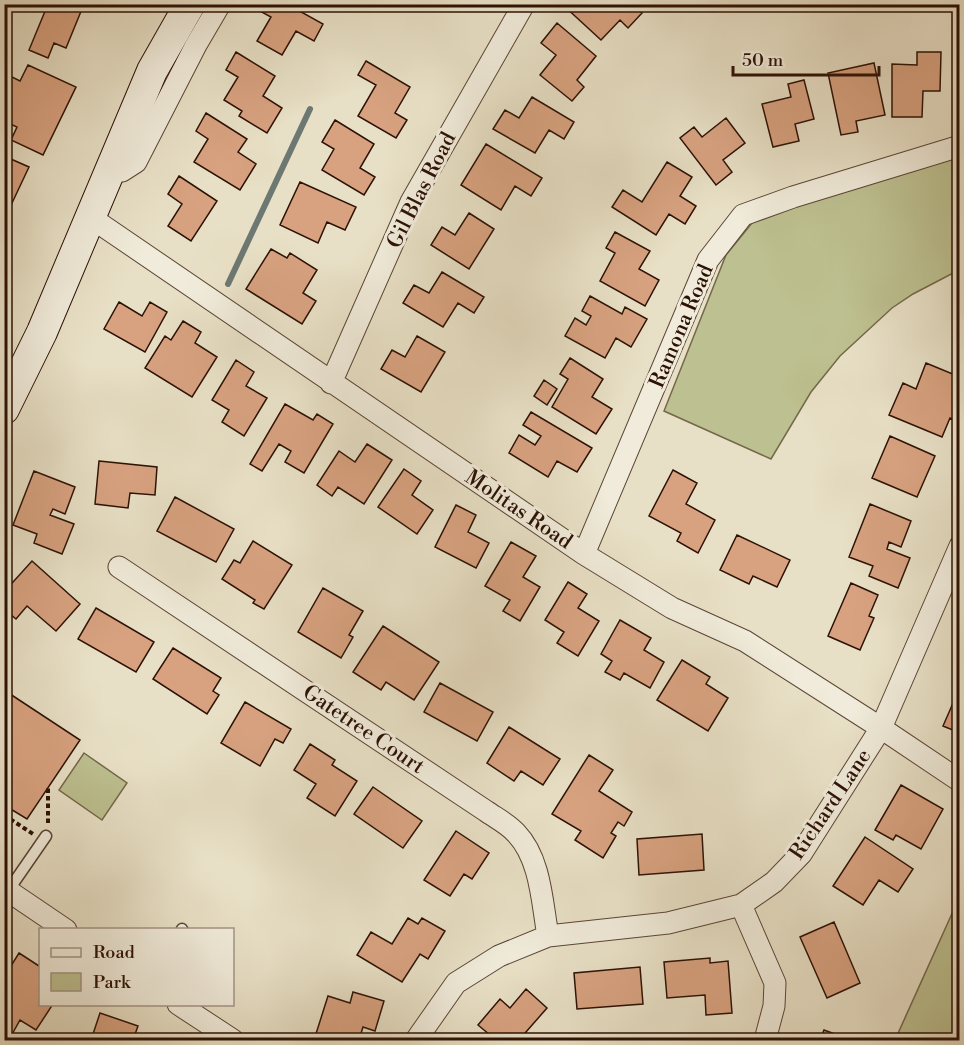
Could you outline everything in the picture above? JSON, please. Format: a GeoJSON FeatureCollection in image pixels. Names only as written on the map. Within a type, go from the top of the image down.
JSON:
{"type":"FeatureCollection","features":[{"type":"Feature","properties":{"kind":"street"},"geometry":{"type":"LineString","coordinates":[[4,409],[42,332],[152,70],[190,4]]}},
{"type":"Feature","properties":{"kind":"street"},"geometry":{"type":"LineString","coordinates":[[108,172],[122,171],[136,162],[196,45],[220,4]]}},
{"type":"Feature","properties":{"kind":"street","name":"Gil Blas Road"},"geometry":{"type":"LineString","coordinates":[[331,383],[411,202],[525,4]]}},
{"type":"Feature","properties":{"kind":"street","name":"Ramona Road"},"geometry":{"type":"LineString","coordinates":[[584,554],[708,260],[743,215],[793,197],[960,146]]}},
{"type":"Feature","properties":{"kind":"street","name":"Molitas Road"},"geometry":{"type":"LineString","coordinates":[[90,217],[584,554],[672,608],[745,641],[960,781]]}},
{"type":"Feature","properties":{"kind":"street","name":"Richard Lane"},"geometry":{"type":"LineString","coordinates":[[416,1041],[456,983],[499,956],[548,936],[668,923],[741,905],[774,882],[801,854],[881,728],[960,546]]}},
{"type":"Feature","properties":{"kind":"street","name":"Gatetree Court"},"geometry":{"type":"LineString","coordinates":[[119,567],[516,832],[524,842],[534,866],[548,936]]}},
{"type":"Feature","properties":{"kind":"street"},"geometry":{"type":"LineString","coordinates":[[6,890],[63,928]]}},
{"type":"Feature","properties":{"kind":"street"},"geometry":{"type":"LineString","coordinates":[[741,905],[775,983],[774,1006],[765,1041]]}},
{"type":"Feature","properties":{"kind":"street"},"geometry":{"type":"LineString","coordinates":[[180,1006],[233,1041]]}},
{"type":"Feature","properties":{"kind":"lane"},"geometry":{"type":"LineString","coordinates":[[6,890],[45,838]]}},
{"type":"Feature","properties":{"kind":"path"},"geometry":{"type":"LineString","coordinates":[[4,815],[45,838],[48,787]]}},
{"type":"Feature","properties":{"kind":"green space"},"geometry":{"type":"Polygon","coordinates":[[[959,157],[959,270],[913,294],[892,308],[840,356],[811,392],[771,459],[664,411],[726,255],[752,223],[776,209],[959,157]]]}},
{"type":"Feature","properties":{"kind":"green space"},"geometry":{"type":"Polygon","coordinates":[[[84,753],[127,783],[102,820],[59,790],[84,753]]]}},
{"type":"Feature","properties":{"kind":"green space"},"geometry":{"type":"Polygon","coordinates":[[[959,898],[959,1040],[895,1040],[959,898]]]}},
{"type":"Feature","properties":{"kind":"building"},"geometry":{"type":"Polygon","coordinates":[[[48,4],[84,4],[66,48],[54,43],[48,58],[29,50],[48,4]]]}},
{"type":"Feature","properties":{"kind":"building"},"geometry":{"type":"Polygon","coordinates":[[[261,4],[287,4],[323,24],[314,41],[296,31],[282,55],[257,41],[271,17],[258,10],[261,4]]]}},
{"type":"Feature","properties":{"kind":"building"},"geometry":{"type":"Polygon","coordinates":[[[633,4],[642,13],[628,28],[620,20],[601,40],[563,5],[633,4]]]}},
{"type":"Feature","properties":{"kind":"building"},"geometry":{"type":"Polygon","coordinates":[[[557,23],[596,56],[577,80],[584,87],[572,101],[540,75],[556,55],[541,43],[557,23]]]}},
{"type":"Feature","properties":{"kind":"building"},"geometry":{"type":"Polygon","coordinates":[[[236,52],[275,76],[263,96],[282,108],[267,133],[239,116],[242,111],[224,100],[238,77],[226,70],[236,52]]]}},
{"type":"Feature","properties":{"kind":"building"},"geometry":{"type":"Polygon","coordinates":[[[917,52],[941,52],[940,91],[923,91],[922,117],[892,117],[892,64],[917,65],[917,52]]]}},
{"type":"Feature","properties":{"kind":"building"},"geometry":{"type":"Polygon","coordinates":[[[366,61],[410,87],[395,113],[407,120],[396,138],[358,116],[376,85],[358,75],[366,61]]]}},
{"type":"Feature","properties":{"kind":"building"},"geometry":{"type":"Polygon","coordinates":[[[874,63],[885,115],[856,121],[858,132],[841,135],[828,73],[874,63]]]}},
{"type":"Feature","properties":{"kind":"building"},"geometry":{"type":"Polygon","coordinates":[[[28,65],[76,87],[43,155],[11,140],[17,127],[4,121],[4,82],[8,75],[20,81],[28,65]]]}},
{"type":"Feature","properties":{"kind":"building"},"geometry":{"type":"Polygon","coordinates":[[[804,80],[814,119],[795,124],[799,141],[773,147],[762,104],[791,97],[788,84],[804,80]]]}},
{"type":"Feature","properties":{"kind":"building"},"geometry":{"type":"Polygon","coordinates":[[[532,97],[574,122],[564,139],[549,130],[535,153],[493,129],[505,110],[519,118],[532,97]]]}},
{"type":"Feature","properties":{"kind":"building"},"geometry":{"type":"Polygon","coordinates":[[[206,113],[247,139],[238,152],[256,164],[240,190],[194,162],[208,139],[196,131],[206,113]]]}},
{"type":"Feature","properties":{"kind":"building"},"geometry":{"type":"Polygon","coordinates":[[[726,118],[745,143],[723,160],[732,172],[716,185],[680,138],[694,127],[702,137],[726,118]]]}},
{"type":"Feature","properties":{"kind":"building"},"geometry":{"type":"Polygon","coordinates":[[[335,120],[374,144],[360,168],[375,177],[364,195],[322,170],[334,149],[322,142],[335,120]]]}},
{"type":"Feature","properties":{"kind":"building"},"geometry":{"type":"Polygon","coordinates":[[[486,144],[542,178],[531,196],[515,186],[501,210],[461,185],[486,144]]]}},
{"type":"Feature","properties":{"kind":"building"},"geometry":{"type":"Polygon","coordinates":[[[4,156],[29,167],[4,220],[4,156]]]}},
{"type":"Feature","properties":{"kind":"building"},"geometry":{"type":"Polygon","coordinates":[[[667,162],[692,177],[680,196],[696,206],[685,224],[669,214],[656,235],[612,207],[623,190],[642,202],[667,162]]]}},
{"type":"Feature","properties":{"kind":"building"},"geometry":{"type":"Polygon","coordinates":[[[179,176],[217,201],[191,241],[168,226],[182,204],[168,194],[179,176]]]}},
{"type":"Feature","properties":{"kind":"building"},"geometry":{"type":"Polygon","coordinates":[[[300,182],[356,207],[345,230],[327,222],[318,243],[280,225],[300,182]]]}},
{"type":"Feature","properties":{"kind":"building"},"geometry":{"type":"Polygon","coordinates":[[[469,213],[494,229],[469,269],[431,245],[442,227],[455,235],[469,213]]]}},
{"type":"Feature","properties":{"kind":"building"},"geometry":{"type":"Polygon","coordinates":[[[615,232],[650,251],[639,269],[659,280],[645,306],[600,281],[615,253],[606,248],[615,232]]]}},
{"type":"Feature","properties":{"kind":"building"},"geometry":{"type":"Polygon","coordinates":[[[271,249],[287,258],[290,253],[317,270],[303,293],[316,301],[302,324],[246,289],[271,249]]]}},
{"type":"Feature","properties":{"kind":"building"},"geometry":{"type":"Polygon","coordinates":[[[442,272],[484,297],[474,313],[458,303],[443,327],[403,303],[414,285],[429,293],[442,272]]]}},
{"type":"Feature","properties":{"kind":"building"},"geometry":{"type":"Polygon","coordinates":[[[590,296],[622,314],[625,307],[647,319],[631,347],[616,338],[605,358],[565,336],[575,318],[586,325],[591,316],[582,311],[590,296]]]}},
{"type":"Feature","properties":{"kind":"building"},"geometry":{"type":"Polygon","coordinates":[[[119,302],[142,316],[150,302],[167,312],[145,352],[104,329],[119,302]]]}},
{"type":"Feature","properties":{"kind":"building"},"geometry":{"type":"Polygon","coordinates":[[[183,321],[201,332],[195,343],[217,357],[192,397],[145,368],[165,336],[171,340],[183,321]]]}},
{"type":"Feature","properties":{"kind":"building"},"geometry":{"type":"Polygon","coordinates":[[[417,336],[445,352],[421,392],[381,369],[392,350],[405,357],[417,336]]]}},
{"type":"Feature","properties":{"kind":"building"},"geometry":{"type":"Polygon","coordinates":[[[570,358],[603,379],[592,397],[612,409],[596,434],[552,407],[568,379],[560,374],[570,358]]]}},
{"type":"Feature","properties":{"kind":"building"},"geometry":{"type":"Polygon","coordinates":[[[236,360],[254,372],[246,386],[267,398],[244,436],[222,422],[229,410],[212,400],[236,360]]]}},
{"type":"Feature","properties":{"kind":"building"},"geometry":{"type":"Polygon","coordinates":[[[926,363],[960,377],[960,409],[957,408],[952,419],[950,418],[942,437],[889,415],[903,383],[916,389],[926,363]]]}},
{"type":"Feature","properties":{"kind":"building"},"geometry":{"type":"Polygon","coordinates":[[[544,380],[557,389],[547,405],[534,396],[544,380]]]}},
{"type":"Feature","properties":{"kind":"building"},"geometry":{"type":"Polygon","coordinates":[[[285,404],[313,420],[317,414],[333,424],[304,473],[285,462],[291,451],[279,444],[262,471],[250,464],[285,404]]]}},
{"type":"Feature","properties":{"kind":"building"},"geometry":{"type":"Polygon","coordinates":[[[531,412],[592,448],[577,472],[557,461],[548,477],[509,453],[519,435],[535,445],[541,436],[523,425],[531,412]]]}},
{"type":"Feature","properties":{"kind":"building"},"geometry":{"type":"Polygon","coordinates":[[[890,436],[935,456],[917,497],[872,478],[890,436]]]}},
{"type":"Feature","properties":{"kind":"building"},"geometry":{"type":"Polygon","coordinates":[[[367,444],[392,460],[364,504],[338,487],[332,496],[317,485],[339,451],[355,462],[367,444]]]}},
{"type":"Feature","properties":{"kind":"building"},"geometry":{"type":"Polygon","coordinates":[[[99,461],[157,467],[155,495],[130,493],[128,508],[95,504],[99,461]]]}},
{"type":"Feature","properties":{"kind":"building"},"geometry":{"type":"Polygon","coordinates":[[[404,469],[421,481],[412,495],[433,510],[417,534],[378,507],[404,469]]]}},
{"type":"Feature","properties":{"kind":"building"},"geometry":{"type":"Polygon","coordinates":[[[673,470],[697,483],[686,504],[715,520],[698,553],[677,541],[681,533],[649,516],[673,470]]]}},
{"type":"Feature","properties":{"kind":"building"},"geometry":{"type":"Polygon","coordinates":[[[34,471],[75,487],[65,514],[53,509],[50,515],[74,524],[62,554],[34,543],[37,534],[13,525],[34,471]]]}},
{"type":"Feature","properties":{"kind":"building"},"geometry":{"type":"Polygon","coordinates":[[[175,497],[234,529],[216,562],[157,531],[175,497]]]}},
{"type":"Feature","properties":{"kind":"building"},"geometry":{"type":"Polygon","coordinates":[[[870,504],[911,521],[901,547],[889,542],[887,549],[910,558],[898,588],[869,576],[873,566],[849,557],[870,504]]]}},
{"type":"Feature","properties":{"kind":"building"},"geometry":{"type":"Polygon","coordinates":[[[456,505],[476,515],[468,532],[489,543],[476,568],[435,547],[456,505]]]}},
{"type":"Feature","properties":{"kind":"building"},"geometry":{"type":"Polygon","coordinates":[[[737,535],[790,560],[777,587],[753,576],[749,584],[720,570],[737,535]]]}},
{"type":"Feature","properties":{"kind":"building"},"geometry":{"type":"Polygon","coordinates":[[[253,541],[292,565],[264,609],[253,603],[255,600],[222,579],[234,560],[240,563],[253,541]]]}},
{"type":"Feature","properties":{"kind":"building"},"geometry":{"type":"Polygon","coordinates":[[[511,542],[536,556],[523,577],[540,587],[520,621],[503,611],[510,600],[485,586],[511,542]]]}},
{"type":"Feature","properties":{"kind":"building"},"geometry":{"type":"Polygon","coordinates":[[[32,561],[80,604],[56,631],[27,606],[16,619],[4,609],[4,592],[32,561]]]}},
{"type":"Feature","properties":{"kind":"building"},"geometry":{"type":"Polygon","coordinates":[[[568,582],[587,594],[578,608],[599,621],[578,656],[557,643],[564,632],[545,620],[568,582]]]}},
{"type":"Feature","properties":{"kind":"building"},"geometry":{"type":"Polygon","coordinates":[[[851,583],[878,595],[869,616],[874,618],[860,650],[828,636],[851,583]]]}},
{"type":"Feature","properties":{"kind":"building"},"geometry":{"type":"Polygon","coordinates":[[[323,588],[363,611],[349,635],[353,637],[341,658],[298,632],[323,588]]]}},
{"type":"Feature","properties":{"kind":"building"},"geometry":{"type":"Polygon","coordinates":[[[96,608],[154,642],[136,672],[78,639],[96,608]]]}},
{"type":"Feature","properties":{"kind":"building"},"geometry":{"type":"Polygon","coordinates":[[[620,620],[651,638],[644,650],[664,662],[650,688],[624,673],[620,680],[605,672],[612,661],[601,654],[620,620]]]}},
{"type":"Feature","properties":{"kind":"building"},"geometry":{"type":"Polygon","coordinates":[[[383,626],[439,662],[414,700],[386,682],[381,690],[353,672],[383,626]]]}},
{"type":"Feature","properties":{"kind":"building"},"geometry":{"type":"Polygon","coordinates":[[[173,648],[221,678],[213,691],[219,695],[207,714],[153,679],[173,648]]]}},
{"type":"Feature","properties":{"kind":"building"},"geometry":{"type":"Polygon","coordinates":[[[682,660],[710,677],[706,684],[728,698],[708,731],[657,700],[682,660]]]}},
{"type":"Feature","properties":{"kind":"building"},"geometry":{"type":"Polygon","coordinates":[[[440,683],[493,712],[477,741],[424,712],[440,683]]]}},
{"type":"Feature","properties":{"kind":"building"},"geometry":{"type":"Polygon","coordinates":[[[960,687],[960,733],[943,726],[960,687]]]}},
{"type":"Feature","properties":{"kind":"building"},"geometry":{"type":"Polygon","coordinates":[[[4,690],[80,740],[27,819],[4,805],[4,690]]]}},
{"type":"Feature","properties":{"kind":"building"},"geometry":{"type":"Polygon","coordinates":[[[245,702],[291,729],[283,743],[275,739],[260,766],[221,743],[245,702]]]}},
{"type":"Feature","properties":{"kind":"building"},"geometry":{"type":"Polygon","coordinates":[[[509,727],[560,759],[543,785],[521,771],[514,781],[487,763],[509,727]]]}},
{"type":"Feature","properties":{"kind":"building"},"geometry":{"type":"Polygon","coordinates":[[[310,744],[335,760],[332,765],[357,781],[335,816],[307,798],[316,784],[294,770],[310,744]]]}},
{"type":"Feature","properties":{"kind":"building"},"geometry":{"type":"Polygon","coordinates":[[[589,755],[613,770],[599,791],[632,812],[624,826],[618,822],[611,833],[616,836],[603,858],[575,840],[581,831],[552,814],[589,755]]]}},
{"type":"Feature","properties":{"kind":"building"},"geometry":{"type":"Polygon","coordinates":[[[901,785],[943,809],[921,849],[896,835],[893,840],[875,830],[901,785]]]}},
{"type":"Feature","properties":{"kind":"building"},"geometry":{"type":"Polygon","coordinates":[[[373,787],[422,821],[403,848],[354,814],[373,787]]]}},
{"type":"Feature","properties":{"kind":"building"},"geometry":{"type":"Polygon","coordinates":[[[456,831],[489,853],[472,879],[464,874],[450,896],[424,880],[456,831]]]}},
{"type":"Feature","properties":{"kind":"building"},"geometry":{"type":"Polygon","coordinates":[[[702,834],[704,870],[639,875],[637,839],[702,834]]]}},
{"type":"Feature","properties":{"kind":"building"},"geometry":{"type":"Polygon","coordinates":[[[865,837],[913,869],[898,892],[879,880],[863,905],[833,886],[865,837]]]}},
{"type":"Feature","properties":{"kind":"building"},"geometry":{"type":"Polygon","coordinates":[[[408,918],[418,924],[422,918],[445,931],[428,959],[420,954],[402,982],[357,955],[371,932],[392,944],[408,918]]]}},
{"type":"Feature","properties":{"kind":"building"},"geometry":{"type":"Polygon","coordinates":[[[834,922],[860,983],[827,998],[800,937],[834,922]]]}},
{"type":"Feature","properties":{"kind":"building"},"geometry":{"type":"Polygon","coordinates":[[[19,953],[39,966],[39,1006],[52,1006],[36,1030],[20,1020],[10,1038],[4,1034],[4,977],[19,953]]]}},
{"type":"Feature","properties":{"kind":"building"},"geometry":{"type":"Polygon","coordinates":[[[710,958],[710,963],[728,961],[732,1013],[706,1015],[705,995],[667,998],[664,962],[710,958]]]}},
{"type":"Feature","properties":{"kind":"building"},"geometry":{"type":"Polygon","coordinates":[[[640,967],[643,1004],[577,1009],[574,973],[640,967]]]}},
{"type":"Feature","properties":{"kind":"building"},"geometry":{"type":"Polygon","coordinates":[[[526,989],[547,1008],[519,1040],[496,1040],[478,1025],[500,999],[510,1008],[526,989]]]}},
{"type":"Feature","properties":{"kind":"building"},"geometry":{"type":"Polygon","coordinates":[[[353,992],[384,1001],[375,1031],[363,1027],[359,1040],[314,1040],[328,996],[350,1003],[353,992]]]}},
{"type":"Feature","properties":{"kind":"building"},"geometry":{"type":"Polygon","coordinates":[[[100,1013],[138,1026],[133,1040],[91,1040],[100,1013]]]}},
{"type":"Feature","properties":{"kind":"building"},"geometry":{"type":"Polygon","coordinates":[[[824,1030],[851,1040],[820,1040],[824,1030]]]}},
{"type":"Feature","properties":{"kind":"waterway"},"geometry":{"type":"LineString","coordinates":[[228,284],[310,109]]}}]}
